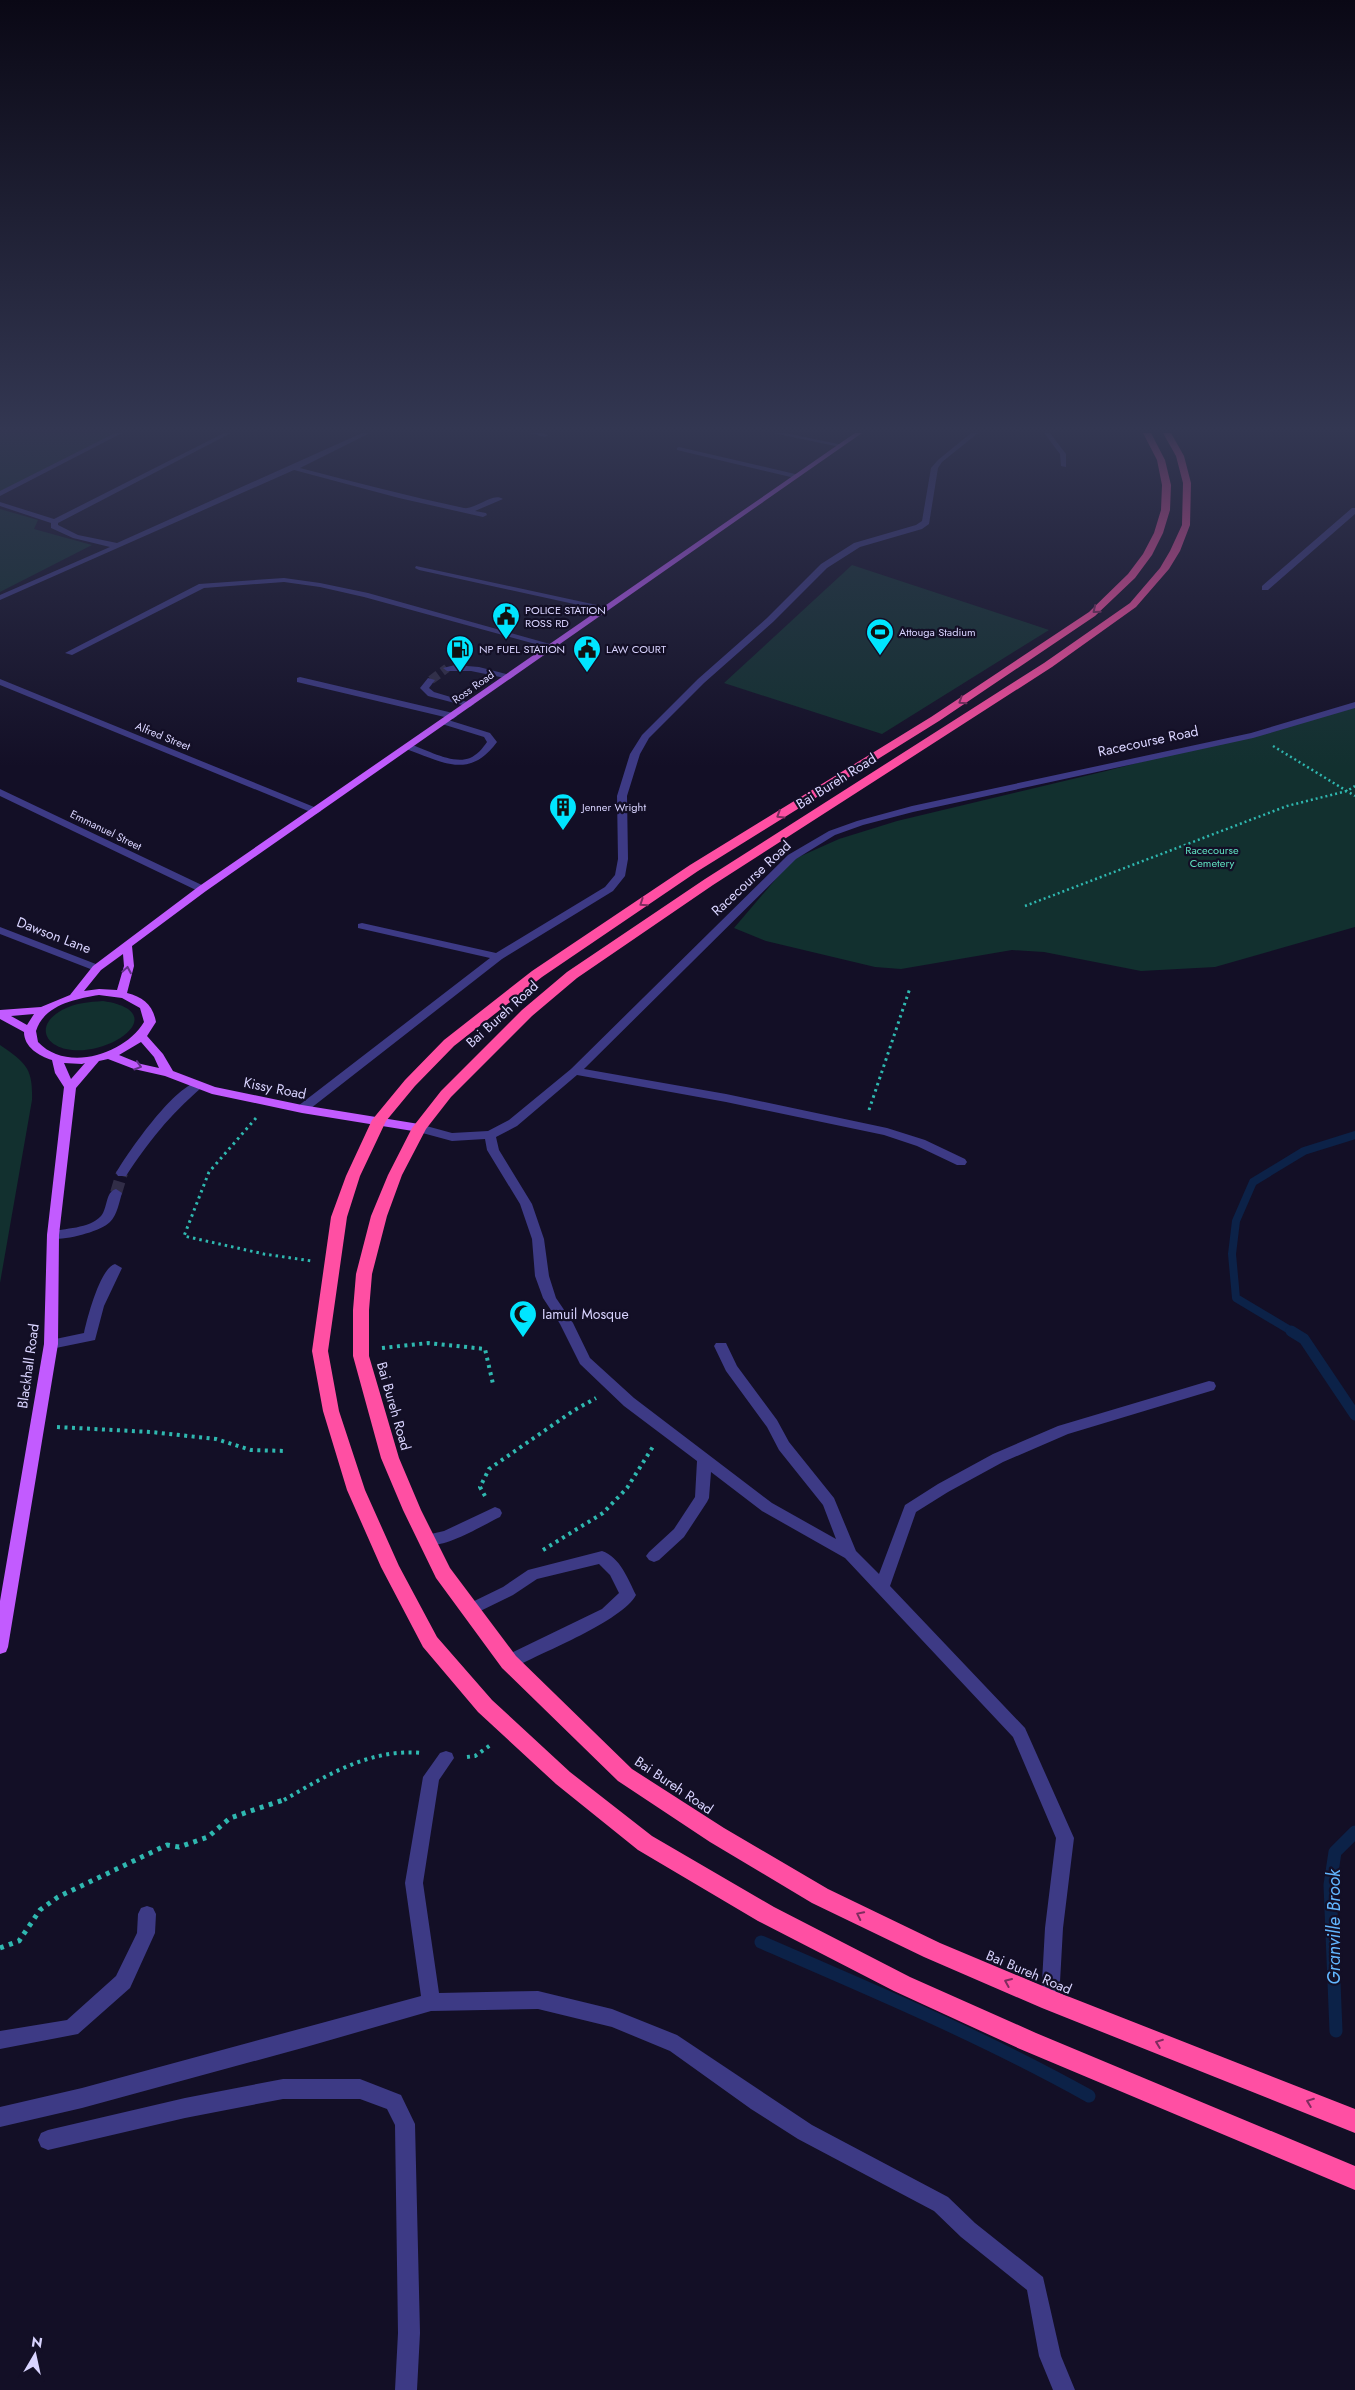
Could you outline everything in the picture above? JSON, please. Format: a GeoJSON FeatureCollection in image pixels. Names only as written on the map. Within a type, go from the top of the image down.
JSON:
{"type":"FeatureCollection","features":[{"type":"Feature","properties":{"kind":"highway"},"geometry":{"type":"LineString","coordinates":[[1155,545],[1109,599],[1061,635],[934,719],[694,868],[537,974],[450,1043],[410,1083],[379,1120],[353,1176],[339,1217],[320,1350],[331,1411],[356,1490],[390,1567],[430,1642],[485,1706],[563,1778],[645,1843],[766,1914],[950,2007],[1355,2178]]}},
{"type":"Feature","properties":{"kind":"highway","name":"Bai Bureh Road"},"geometry":{"type":"LineString","coordinates":[[1178,545],[1164,569],[1133,605],[1048,665],[709,882],[572,975],[527,1013],[479,1058],[419,1128],[395,1175],[382,1208],[364,1274],[361,1310],[362,1350],[367,1383],[380,1428],[412,1510],[444,1573],[510,1662],[625,1774],[717,1835],[820,1896],[932,1950],[1050,2000],[1355,2121]]}},
{"type":"Feature","properties":{"kind":"main road","name":"Ross Road"},"geometry":{"type":"LineString","coordinates":[[74,996],[97,968],[202,889],[445,722],[698,545]]}},
{"type":"Feature","properties":{"kind":"main road"},"geometry":{"type":"LineString","coordinates":[[122,994],[129,966],[127,945]]}},
{"type":"Feature","properties":{"kind":"main road"},"geometry":{"type":"LineString","coordinates":[[99,992],[122,994],[141,1002],[150,1014],[150,1022],[142,1037],[133,1044],[108,1056],[76,1060],[57,1058],[36,1047],[30,1039],[30,1031],[35,1020],[45,1010],[74,996],[99,992]]}},
{"type":"Feature","properties":{"kind":"main road"},"geometry":{"type":"LineString","coordinates":[[0,1013],[45,1010]]}},
{"type":"Feature","properties":{"kind":"main road"},"geometry":{"type":"LineString","coordinates":[[0,1013],[30,1031]]}},
{"type":"Feature","properties":{"kind":"main road"},"geometry":{"type":"LineString","coordinates":[[142,1037],[159,1056],[168,1073]]}},
{"type":"Feature","properties":{"kind":"main road","name":"Kissy Road"},"geometry":{"type":"LineString","coordinates":[[108,1056],[138,1067],[168,1073],[197,1086],[302,1109],[379,1120]]}},
{"type":"Feature","properties":{"kind":"main road"},"geometry":{"type":"LineString","coordinates":[[57,1058],[61,1073],[70,1087],[96,1058]]}},
{"type":"Feature","properties":{"kind":"main road","name":"Blackhall Road"},"geometry":{"type":"LineString","coordinates":[[0,1644],[51,1344],[53,1235],[70,1087]]}},
{"type":"Feature","properties":{"kind":"main road","name":"Racecourse Road"},"geometry":{"type":"LineString","coordinates":[[379,1120],[419,1128]]}},
{"type":"Feature","properties":{"kind":"street"},"geometry":{"type":"LineString","coordinates":[[113,545],[118,546]]}},
{"type":"Feature","properties":{"kind":"street"},"geometry":{"type":"LineString","coordinates":[[0,598],[121,545]]}},
{"type":"Feature","properties":{"kind":"street"},"geometry":{"type":"LineString","coordinates":[[302,1109],[498,957],[602,894],[620,876],[623,859],[620,815],[622,796],[635,754],[645,737],[701,681],[770,620],[824,566],[860,545]]}},
{"type":"Feature","properties":{"kind":"street"},"geometry":{"type":"LineString","coordinates":[[1265,588],[1315,545]]}},
{"type":"Feature","properties":{"kind":"street"},"geometry":{"type":"LineString","coordinates":[[419,568],[606,609]]}},
{"type":"Feature","properties":{"kind":"street"},"geometry":{"type":"LineString","coordinates":[[69,653],[202,586],[284,580],[320,584],[554,646]]}},
{"type":"Feature","properties":{"kind":"street"},"geometry":{"type":"LineString","coordinates":[[448,668],[458,666],[510,676]]}},
{"type":"Feature","properties":{"kind":"street"},"geometry":{"type":"LineString","coordinates":[[300,680],[453,716]]}},
{"type":"Feature","properties":{"kind":"street"},"geometry":{"type":"LineString","coordinates":[[431,680],[424,688],[431,694],[470,704]]}},
{"type":"Feature","properties":{"kind":"street","name":"Alfred Street"},"geometry":{"type":"LineString","coordinates":[[0,682],[316,811]]}},
{"type":"Feature","properties":{"kind":"street","name":"Racecourse Road"},"geometry":{"type":"LineString","coordinates":[[419,1128],[452,1138],[490,1135],[513,1122],[575,1072],[792,858],[832,833],[860,823],[912,809],[1253,735],[1355,705]]}},
{"type":"Feature","properties":{"kind":"street"},"geometry":{"type":"LineString","coordinates":[[409,747],[460,761],[472,760],[484,752],[492,742],[486,735],[445,722]]}},
{"type":"Feature","properties":{"kind":"street","name":"Emmanuel Street"},"geometry":{"type":"LineString","coordinates":[[0,792],[202,889]]}},
{"type":"Feature","properties":{"kind":"street"},"geometry":{"type":"LineString","coordinates":[[362,926],[498,957]]}},
{"type":"Feature","properties":{"kind":"street","name":"Dawson Lane"},"geometry":{"type":"LineString","coordinates":[[0,930],[97,968]]}},
{"type":"Feature","properties":{"kind":"street"},"geometry":{"type":"LineString","coordinates":[[575,1072],[726,1098],[887,1132],[921,1143],[961,1162]]}},
{"type":"Feature","properties":{"kind":"street"},"geometry":{"type":"LineString","coordinates":[[122,1173],[142,1140],[165,1112],[197,1086]]}},
{"type":"Feature","properties":{"kind":"street"},"geometry":{"type":"LineString","coordinates":[[490,1135],[493,1150],[526,1204],[538,1240],[542,1276],[550,1298],[566,1323],[585,1362],[664,1430],[766,1507],[850,1554],[1019,1733],[1066,1838],[1054,1928],[1050,2000]]}},
{"type":"Feature","properties":{"kind":"street"},"geometry":{"type":"LineString","coordinates":[[53,1235],[82,1229],[104,1221],[111,1210],[116,1193]]}},
{"type":"Feature","properties":{"kind":"street"},"geometry":{"type":"LineString","coordinates":[[51,1344],[90,1337],[97,1306],[115,1268]]}},
{"type":"Feature","properties":{"kind":"street"},"geometry":{"type":"LineString","coordinates":[[720,1346],[731,1368],[772,1424],[784,1446],[829,1502],[850,1554]]}},
{"type":"Feature","properties":{"kind":"street"},"geometry":{"type":"LineString","coordinates":[[882,1586],[910,1509],[943,1488],[998,1458],[1063,1430],[1210,1386]]}},
{"type":"Feature","properties":{"kind":"street"},"geometry":{"type":"LineString","coordinates":[[654,1556],[679,1533],[702,1498],[704,1459]]}},
{"type":"Feature","properties":{"kind":"street"},"geometry":{"type":"LineString","coordinates":[[427,1540],[447,1536],[495,1512]]}},
{"type":"Feature","properties":{"kind":"street"},"geometry":{"type":"LineString","coordinates":[[470,1610],[533,1574],[602,1557],[616,1571],[628,1595],[608,1613],[510,1662]]}},
{"type":"Feature","properties":{"kind":"street"},"geometry":{"type":"LineString","coordinates":[[431,2002],[414,1883],[431,1776],[446,1758]]}},
{"type":"Feature","properties":{"kind":"street"},"geometry":{"type":"LineString","coordinates":[[0,2040],[70,2028],[123,1982],[146,1933],[147,1914]]}},
{"type":"Feature","properties":{"kind":"street"},"geometry":{"type":"LineString","coordinates":[[0,2117],[306,2038],[431,2002],[538,2000],[612,2018],[677,2044],[758,2102],[804,2132],[940,2204],[968,2230],[1036,2284],[1050,2356],[1064,2390]]}},
{"type":"Feature","properties":{"kind":"street"},"geometry":{"type":"LineString","coordinates":[[48,2140],[185,2108],[283,2089],[360,2088],[394,2102],[405,2124],[406,2132],[409,2333],[406,2390]]}},
{"type":"Feature","properties":{"kind":"path"},"geometry":{"type":"LineString","coordinates":[[1253,735],[1355,796]]}},
{"type":"Feature","properties":{"kind":"path"},"geometry":{"type":"LineString","coordinates":[[1025,906],[1288,806],[1347,791],[1355,786]]}},
{"type":"Feature","properties":{"kind":"path"},"geometry":{"type":"LineString","coordinates":[[863,1127],[910,988]]}},
{"type":"Feature","properties":{"kind":"path"},"geometry":{"type":"LineString","coordinates":[[270,1103],[236,1138],[209,1172],[184,1236],[264,1254],[332,1262]]}},
{"type":"Feature","properties":{"kind":"path"},"geometry":{"type":"LineString","coordinates":[[362,1350],[428,1343],[485,1349],[494,1384]]}},
{"type":"Feature","properties":{"kind":"path"},"geometry":{"type":"LineString","coordinates":[[495,1512],[480,1487],[490,1470],[573,1411],[613,1387]]}},
{"type":"Feature","properties":{"kind":"path"},"geometry":{"type":"LineString","coordinates":[[36,1426],[134,1430],[216,1440],[251,1450],[286,1451]]}},
{"type":"Feature","properties":{"kind":"path"},"geometry":{"type":"LineString","coordinates":[[539,1553],[603,1513],[627,1488],[664,1430]]}},
{"type":"Feature","properties":{"kind":"path"},"geometry":{"type":"LineString","coordinates":[[0,1948],[19,1941],[40,1910],[58,1897],[167,1845],[179,1847],[208,1837],[230,1818],[285,1800],[309,1784],[368,1758],[401,1751],[440,1754],[446,1758],[475,1756],[513,1730]]}},
{"type":"Feature","properties":{"kind":"green space"},"geometry":{"type":"Polygon","coordinates":[[[0,545],[92,545],[0,592],[0,545]]]}},
{"type":"Feature","properties":{"kind":"green space","name":"Attouga Stadium"},"geometry":{"type":"Polygon","coordinates":[[[852,565],[1049,630],[882,734],[724,683],[852,565]]]}},
{"type":"Feature","properties":{"kind":"green space","name":"Racecourse Cemetery"},"geometry":{"type":"Polygon","coordinates":[[[1355,707],[1355,927],[1215,967],[1141,971],[1044,952],[1012,950],[901,969],[875,967],[766,941],[734,928],[792,860],[839,839],[897,821],[1106,771],[1355,707]]]}},
{"type":"Feature","properties":{"kind":"green space"},"geometry":{"type":"Polygon","coordinates":[[[103,1001],[123,1006],[133,1013],[134,1022],[129,1031],[119,1039],[89,1049],[72,1050],[55,1045],[49,1040],[46,1034],[48,1022],[62,1010],[87,1002],[103,1001]]]}},
{"type":"Feature","properties":{"kind":"green space"},"geometry":{"type":"Polygon","coordinates":[[[0,1045],[26,1067],[31,1080],[32,1100],[0,1283],[0,1045]]]}},
{"type":"Feature","properties":{"kind":"waterway","name":"Granville Brook"},"geometry":{"type":"LineString","coordinates":[[1293,1332],[1236,1298],[1232,1254],[1236,1221],[1253,1182],[1304,1151],[1355,1135]]}},
{"type":"Feature","properties":{"kind":"waterway","name":"Granville Brook"},"geometry":{"type":"LineString","coordinates":[[1291,1331],[1304,1339],[1355,1415]]}},
{"type":"Feature","properties":{"kind":"waterway","name":"Granville Brook"},"geometry":{"type":"LineString","coordinates":[[1336,2031],[1330,1885],[1335,1852],[1355,1832]]}},
{"type":"Feature","properties":{"kind":"waterway"},"geometry":{"type":"LineString","coordinates":[[761,1942],[968,2034],[1089,2096]]}},
{"type":"Feature","properties":{"kind":"tunnel"},"geometry":{"type":"LineString","coordinates":[[431,680],[447,668]]}},
{"type":"Feature","properties":{"kind":"tunnel"},"geometry":{"type":"LineString","coordinates":[[116,1193],[122,1173]]}},
{"type":"Feature","properties":{"kind":"place","name":"POLICE STATION ROSS RD"},"geometry":{"type":"Point","coordinates":[506,640]}},
{"type":"Feature","properties":{"kind":"place","name":"Attouga Stadium"},"geometry":{"type":"Point","coordinates":[880,656]}},
{"type":"Feature","properties":{"kind":"place","name":"NP FUEL STATION"},"geometry":{"type":"Point","coordinates":[460,673]}},
{"type":"Feature","properties":{"kind":"place","name":"LAW COURT"},"geometry":{"type":"Point","coordinates":[587,673]}},
{"type":"Feature","properties":{"kind":"place","name":"Jenner Wright"},"geometry":{"type":"Point","coordinates":[563,831]}},
{"type":"Feature","properties":{"kind":"place","name":"Iamuil Mosque"},"geometry":{"type":"Point","coordinates":[523,1338]}}]}
